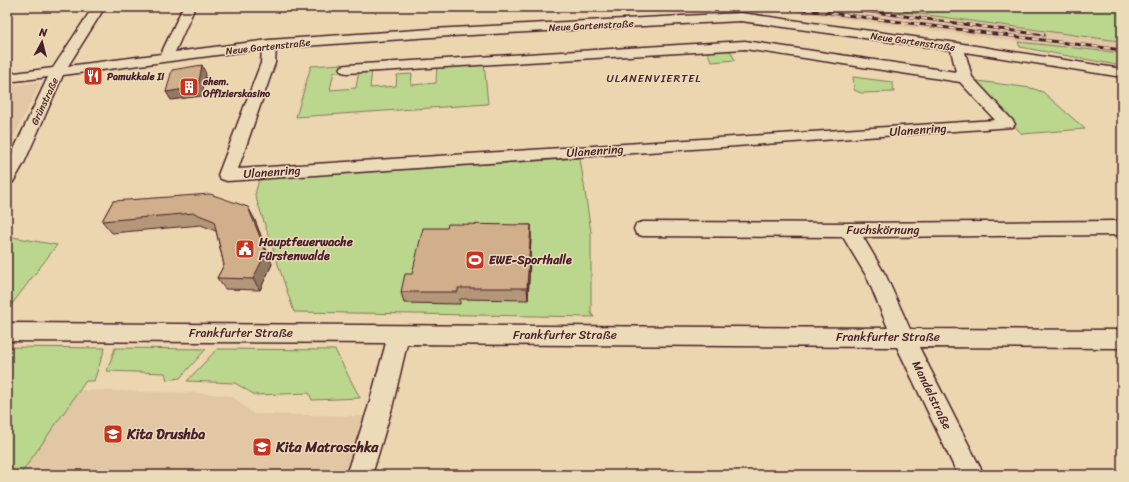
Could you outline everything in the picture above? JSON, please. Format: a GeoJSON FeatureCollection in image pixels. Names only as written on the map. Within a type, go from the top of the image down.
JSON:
{"type":"FeatureCollection","features":[{"type":"Feature","properties":{"kind":"street","name":"Grünstraße"},"geometry":{"type":"LineString","coordinates":[[7,178],[16,163],[58,71],[99,7]]}},
{"type":"Feature","properties":{"kind":"street"},"geometry":{"type":"LineString","coordinates":[[166,57],[189,7]]}},
{"type":"Feature","properties":{"kind":"street","name":"Neue Gartenstraße"},"geometry":{"type":"LineString","coordinates":[[7,78],[269,44],[487,30],[539,42],[741,17],[957,47],[1122,73]]}},
{"type":"Feature","properties":{"kind":"street"},"geometry":{"type":"LineString","coordinates":[[725,18],[743,49]]}},
{"type":"Feature","properties":{"kind":"street"},"geometry":{"type":"LineString","coordinates":[[487,30],[489,60]]}},
{"type":"Feature","properties":{"kind":"street"},"geometry":{"type":"LineString","coordinates":[[348,69],[489,60],[539,42],[743,49],[965,78]]}},
{"type":"Feature","properties":{"kind":"street","name":"Ulanenring"},"geometry":{"type":"LineString","coordinates":[[269,44],[268,63],[226,175],[1007,124],[965,78],[957,47]]}},
{"type":"Feature","properties":{"kind":"street","name":"Fuchskörnung"},"geometry":{"type":"LineString","coordinates":[[643,229],[849,230],[1122,228]]}},
{"type":"Feature","properties":{"kind":"street","name":"Mandelstraße"},"geometry":{"type":"LineString","coordinates":[[849,230],[876,276],[903,337],[971,475]]}},
{"type":"Feature","properties":{"kind":"street","name":"Frankfurter Straße"},"geometry":{"type":"LineString","coordinates":[[7,332],[1122,339]]}},
{"type":"Feature","properties":{"kind":"street"},"geometry":{"type":"LineString","coordinates":[[359,475],[380,408],[399,334]]}},
{"type":"Feature","properties":{"kind":"shaded area"},"geometry":{"type":"Polygon","coordinates":[[[757,7],[868,7],[1122,41],[1122,53],[1018,42],[757,7]]]}},
{"type":"Feature","properties":{"kind":"shaded area"},"geometry":{"type":"Polygon","coordinates":[[[41,82],[7,150],[7,86],[41,82]]]}},
{"type":"Feature","properties":{"kind":"shaded area"},"geometry":{"type":"Polygon","coordinates":[[[80,390],[201,393],[232,396],[254,414],[363,416],[364,419],[345,475],[20,475],[80,390]]]}},
{"type":"Feature","properties":{"kind":"green space"},"geometry":{"type":"Polygon","coordinates":[[[868,7],[1122,7],[1122,41],[1119,41],[868,7]]]}},
{"type":"Feature","properties":{"kind":"green space"},"geometry":{"type":"Polygon","coordinates":[[[1018,42],[1122,53],[1122,66],[1020,47],[1018,42]]]}},
{"type":"Feature","properties":{"kind":"green space"},"geometry":{"type":"Polygon","coordinates":[[[729,49],[735,60],[712,62],[706,50],[729,49]]]}},
{"type":"Feature","properties":{"kind":"green space"},"geometry":{"type":"Polygon","coordinates":[[[484,63],[488,104],[296,117],[311,66],[342,64],[341,72],[334,72],[330,90],[356,88],[359,70],[372,70],[370,88],[396,86],[397,75],[412,74],[411,85],[436,83],[437,65],[484,63]]]}},
{"type":"Feature","properties":{"kind":"green space"},"geometry":{"type":"Polygon","coordinates":[[[853,77],[892,82],[894,92],[861,93],[854,90],[853,77]]]}},
{"type":"Feature","properties":{"kind":"green space"},"geometry":{"type":"Polygon","coordinates":[[[970,80],[1031,88],[1043,92],[1085,129],[1022,134],[970,80]]]}},
{"type":"Feature","properties":{"kind":"green space"},"geometry":{"type":"Polygon","coordinates":[[[580,158],[591,232],[591,313],[594,317],[294,312],[255,195],[259,179],[580,158]]]}},
{"type":"Feature","properties":{"kind":"green space"},"geometry":{"type":"Polygon","coordinates":[[[7,236],[57,245],[12,304],[7,304],[7,236]]]}},
{"type":"Feature","properties":{"kind":"green space"},"geometry":{"type":"Polygon","coordinates":[[[7,347],[105,348],[94,381],[86,381],[20,475],[7,475],[7,347]]]}},
{"type":"Feature","properties":{"kind":"green space"},"geometry":{"type":"Polygon","coordinates":[[[115,348],[206,349],[180,378],[167,380],[165,373],[107,371],[115,348]]]}},
{"type":"Feature","properties":{"kind":"green space"},"geometry":{"type":"Polygon","coordinates":[[[217,349],[335,350],[360,398],[312,400],[309,393],[255,395],[235,383],[187,381],[217,349]]]}},
{"type":"Feature","properties":{"kind":"building"},"geometry":{"type":"Polygon","coordinates":[[[202,65],[198,87],[166,92],[172,70],[202,65]]]}},
{"type":"Feature","properties":{"kind":"building","name":"Hauptfeuerwache Fürstenwalde"},"geometry":{"type":"Polygon","coordinates":[[[210,194],[248,207],[266,252],[253,279],[217,278],[224,265],[214,221],[194,213],[102,221],[113,201],[210,194]]]}},
{"type":"Feature","properties":{"kind":"building","name":"EWE-Sporthalle"},"geometry":{"type":"Polygon","coordinates":[[[448,224],[531,225],[527,288],[458,288],[458,292],[401,292],[405,274],[412,274],[423,228],[447,228],[448,224]]]}},
{"type":"Feature","properties":{"kind":"railway"},"geometry":{"type":"LineString","coordinates":[[783,7],[1122,50]]}},
{"type":"Feature","properties":{"kind":"railway"},"geometry":{"type":"LineString","coordinates":[[838,7],[1044,35]]}},
{"type":"Feature","properties":{"kind":"place","name":"Pamukkale II"},"geometry":{"type":"Point","coordinates":[93,76]}},
{"type":"Feature","properties":{"kind":"place","name":"ehem. Offizierskasino"},"geometry":{"type":"Point","coordinates":[189,87]}},
{"type":"Feature","properties":{"kind":"place","name":"Hauptfeuerwache Fürstenwalde"},"geometry":{"type":"Point","coordinates":[245,249]}},
{"type":"Feature","properties":{"kind":"place","name":"EWE-Sporthalle"},"geometry":{"type":"Point","coordinates":[475,260]}},
{"type":"Feature","properties":{"kind":"place","name":"Kita Drushba"},"geometry":{"type":"Point","coordinates":[113,434]}},
{"type":"Feature","properties":{"kind":"place","name":"Kita Matroschka"},"geometry":{"type":"Point","coordinates":[262,447]}},
{"type":"Feature","properties":{"kind":"district","name":"ULANENVIERTEL"},"geometry":{"type":"Point","coordinates":[654,78]}}]}
